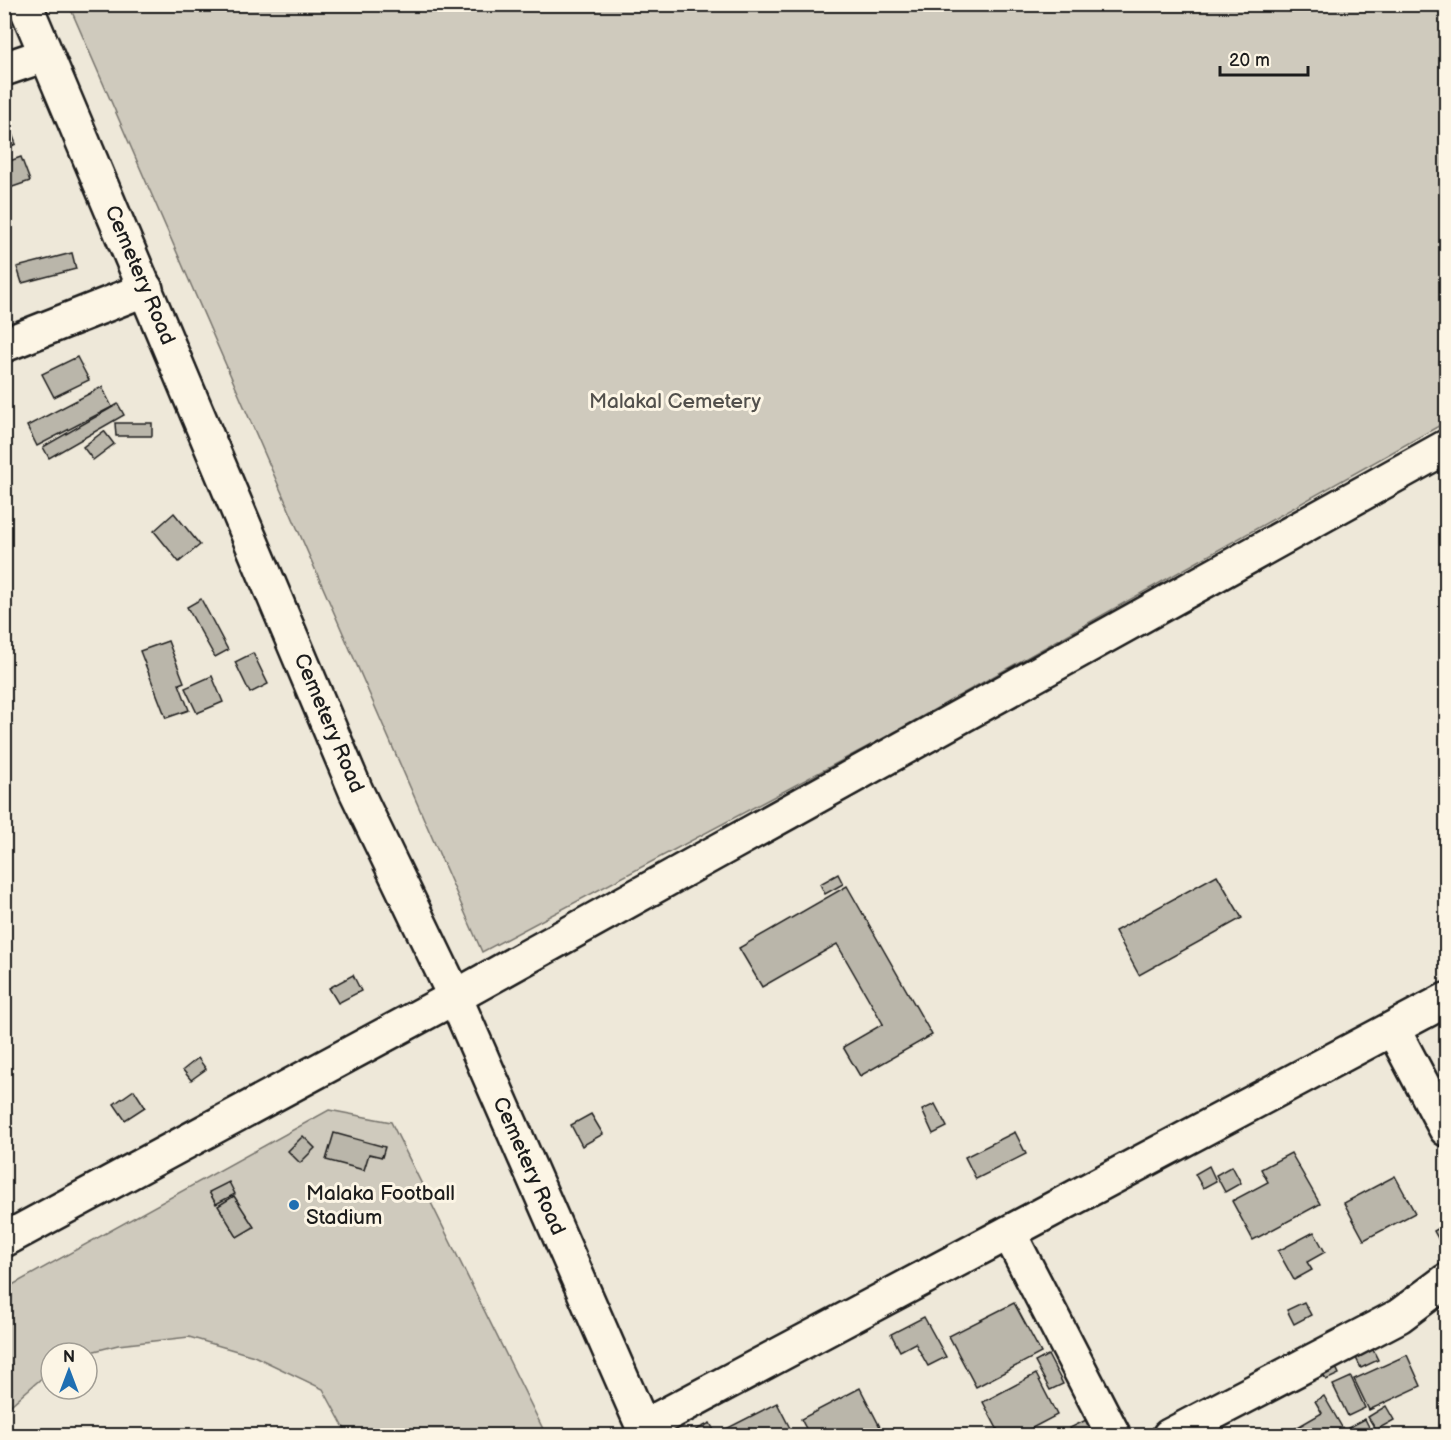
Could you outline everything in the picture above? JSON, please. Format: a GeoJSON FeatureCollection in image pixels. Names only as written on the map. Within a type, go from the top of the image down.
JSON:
{"type":"FeatureCollection","features":[{"type":"Feature","properties":{"kind":"street","name":"Cemetery Road"},"geometry":{"type":"LineString","coordinates":[[25,4],[356,790],[455,997],[645,1431]]}},
{"type":"Feature","properties":{"kind":"street"},"geometry":{"type":"LineString","coordinates":[[4,69],[45,55]]}},
{"type":"Feature","properties":{"kind":"street"},"geometry":{"type":"LineString","coordinates":[[4,345],[146,289]]}},
{"type":"Feature","properties":{"kind":"street"},"geometry":{"type":"LineString","coordinates":[[4,1240],[455,997],[1446,447]]}},
{"type":"Feature","properties":{"kind":"street"},"geometry":{"type":"LineString","coordinates":[[645,1431],[1009,1233],[1446,1000]]}},
{"type":"Feature","properties":{"kind":"street"},"geometry":{"type":"LineString","coordinates":[[1393,1029],[1446,1129]]}},
{"type":"Feature","properties":{"kind":"street"},"geometry":{"type":"LineString","coordinates":[[1009,1233],[1114,1436]]}},
{"type":"Feature","properties":{"kind":"street"},"geometry":{"type":"LineString","coordinates":[[1169,1436],[1399,1316],[1446,1281]]}},
{"type":"Feature","properties":{"kind":"green space","name":"Malakal Cemetery"},"geometry":{"type":"Polygon","coordinates":[[[69,5],[1446,5],[1446,422],[882,739],[482,952],[69,5]]]}},
{"type":"Feature","properties":{"kind":"green space","name":"Malaka Football Stadium"},"geometry":{"type":"Polygon","coordinates":[[[329,1110],[391,1122],[546,1435],[348,1435],[323,1389],[254,1356],[189,1337],[118,1345],[99,1350],[99,1341],[39,1341],[39,1380],[5,1410],[5,1289],[329,1110]]]}},
{"type":"Feature","properties":{"kind":"building"},"geometry":{"type":"Polygon","coordinates":[[[4,113],[16,144],[4,149],[4,113]]]}},
{"type":"Feature","properties":{"kind":"building"},"geometry":{"type":"Polygon","coordinates":[[[21,157],[30,181],[4,190],[4,163],[21,157]]]}},
{"type":"Feature","properties":{"kind":"building"},"geometry":{"type":"Polygon","coordinates":[[[72,253],[76,269],[22,283],[17,267],[72,253]]]}},
{"type":"Feature","properties":{"kind":"building"},"geometry":{"type":"Polygon","coordinates":[[[77,357],[89,380],[54,397],[42,374],[77,357]]]}},
{"type":"Feature","properties":{"kind":"building"},"geometry":{"type":"Polygon","coordinates":[[[102,387],[112,407],[37,446],[27,426],[102,387]]]}},
{"type":"Feature","properties":{"kind":"building"},"geometry":{"type":"Polygon","coordinates":[[[118,404],[124,415],[49,458],[43,447],[118,404]]]}},
{"type":"Feature","properties":{"kind":"building"},"geometry":{"type":"Polygon","coordinates":[[[115,423],[152,423],[152,436],[116,436],[115,423]]]}},
{"type":"Feature","properties":{"kind":"building"},"geometry":{"type":"Polygon","coordinates":[[[104,431],[114,444],[93,460],[83,447],[104,431]]]}},
{"type":"Feature","properties":{"kind":"building"},"geometry":{"type":"Polygon","coordinates":[[[174,513],[200,545],[179,562],[154,531],[174,513]]]}},
{"type":"Feature","properties":{"kind":"building"},"geometry":{"type":"Polygon","coordinates":[[[201,599],[228,650],[215,657],[187,607],[201,599]]]}},
{"type":"Feature","properties":{"kind":"building"},"geometry":{"type":"Polygon","coordinates":[[[168,641],[184,682],[179,684],[189,710],[166,718],[140,651],[168,641]]]}},
{"type":"Feature","properties":{"kind":"building"},"geometry":{"type":"Polygon","coordinates":[[[253,653],[268,684],[250,693],[235,662],[253,653]]]}},
{"type":"Feature","properties":{"kind":"building"},"geometry":{"type":"Polygon","coordinates":[[[212,676],[223,702],[197,713],[185,688],[212,676]]]}},
{"type":"Feature","properties":{"kind":"building"},"geometry":{"type":"Polygon","coordinates":[[[838,874],[843,884],[825,894],[820,884],[838,874]]]}},
{"type":"Feature","properties":{"kind":"building"},"geometry":{"type":"Polygon","coordinates":[[[1217,875],[1242,918],[1139,975],[1115,931],[1217,875]]]}},
{"type":"Feature","properties":{"kind":"building"},"geometry":{"type":"Polygon","coordinates":[[[847,886],[932,1035],[860,1076],[843,1047],[883,1024],[837,944],[762,987],[739,948],[847,886]]]}},
{"type":"Feature","properties":{"kind":"building"},"geometry":{"type":"Polygon","coordinates":[[[353,975],[361,991],[338,1003],[329,988],[353,975]]]}},
{"type":"Feature","properties":{"kind":"building"},"geometry":{"type":"Polygon","coordinates":[[[198,1058],[206,1069],[191,1080],[183,1070],[198,1058]]]}},
{"type":"Feature","properties":{"kind":"building"},"geometry":{"type":"Polygon","coordinates":[[[134,1090],[145,1107],[125,1120],[114,1104],[134,1090]]]}},
{"type":"Feature","properties":{"kind":"building"},"geometry":{"type":"Polygon","coordinates":[[[935,1104],[947,1127],[933,1134],[922,1110],[935,1104]]]}},
{"type":"Feature","properties":{"kind":"building"},"geometry":{"type":"Polygon","coordinates":[[[591,1114],[603,1134],[582,1146],[571,1125],[591,1114]]]}},
{"type":"Feature","properties":{"kind":"building"},"geometry":{"type":"Polygon","coordinates":[[[1015,1132],[1026,1154],[976,1179],[965,1157],[1015,1132]]]}},
{"type":"Feature","properties":{"kind":"building"},"geometry":{"type":"Polygon","coordinates":[[[334,1133],[385,1147],[382,1157],[369,1154],[364,1170],[326,1160],[334,1133]]]}},
{"type":"Feature","properties":{"kind":"building"},"geometry":{"type":"Polygon","coordinates":[[[303,1136],[315,1148],[300,1163],[288,1151],[303,1136]]]}},
{"type":"Feature","properties":{"kind":"building"},"geometry":{"type":"Polygon","coordinates":[[[1291,1153],[1320,1204],[1253,1240],[1232,1201],[1268,1182],[1261,1169],[1291,1153]]]}},
{"type":"Feature","properties":{"kind":"building"},"geometry":{"type":"Polygon","coordinates":[[[1209,1166],[1216,1181],[1203,1188],[1195,1174],[1209,1166]]]}},
{"type":"Feature","properties":{"kind":"building"},"geometry":{"type":"Polygon","coordinates":[[[1232,1166],[1241,1183],[1225,1192],[1216,1175],[1232,1166]]]}},
{"type":"Feature","properties":{"kind":"building"},"geometry":{"type":"Polygon","coordinates":[[[1395,1176],[1415,1213],[1364,1240],[1344,1203],[1395,1176]]]}},
{"type":"Feature","properties":{"kind":"building"},"geometry":{"type":"Polygon","coordinates":[[[229,1182],[235,1194],[216,1204],[209,1192],[229,1182]]]}},
{"type":"Feature","properties":{"kind":"building"},"geometry":{"type":"Polygon","coordinates":[[[234,1196],[254,1227],[237,1237],[218,1206],[234,1196]]]}},
{"type":"Feature","properties":{"kind":"building"},"geometry":{"type":"Polygon","coordinates":[[[1446,1224],[1446,1251],[1445,1251],[1434,1231],[1446,1224]]]}},
{"type":"Feature","properties":{"kind":"building"},"geometry":{"type":"Polygon","coordinates":[[[1314,1232],[1325,1252],[1307,1262],[1312,1270],[1294,1280],[1278,1251],[1314,1232]]]}},
{"type":"Feature","properties":{"kind":"building"},"geometry":{"type":"Polygon","coordinates":[[[1304,1302],[1311,1315],[1294,1324],[1287,1310],[1304,1302]]]}},
{"type":"Feature","properties":{"kind":"building"},"geometry":{"type":"Polygon","coordinates":[[[1014,1303],[1041,1353],[976,1387],[949,1336],[1014,1303]]]}},
{"type":"Feature","properties":{"kind":"building"},"geometry":{"type":"Polygon","coordinates":[[[924,1317],[946,1357],[928,1366],[915,1343],[900,1351],[891,1334],[924,1317]]]}},
{"type":"Feature","properties":{"kind":"building"},"geometry":{"type":"Polygon","coordinates":[[[1370,1344],[1378,1360],[1361,1368],[1353,1352],[1370,1344]]]}},
{"type":"Feature","properties":{"kind":"building"},"geometry":{"type":"Polygon","coordinates":[[[1048,1355],[1063,1384],[1050,1390],[1035,1362],[1048,1355]]]}},
{"type":"Feature","properties":{"kind":"building"},"geometry":{"type":"Polygon","coordinates":[[[1407,1355],[1421,1386],[1369,1410],[1354,1379],[1407,1355]]]}},
{"type":"Feature","properties":{"kind":"building"},"geometry":{"type":"Polygon","coordinates":[[[1331,1357],[1339,1374],[1326,1380],[1318,1364],[1331,1357]]]}},
{"type":"Feature","properties":{"kind":"building"},"geometry":{"type":"Polygon","coordinates":[[[1036,1374],[1057,1415],[1017,1436],[1001,1436],[983,1402],[1036,1374]]]}},
{"type":"Feature","properties":{"kind":"building"},"geometry":{"type":"Polygon","coordinates":[[[1351,1377],[1365,1408],[1348,1416],[1333,1385],[1351,1377]]]}},
{"type":"Feature","properties":{"kind":"building"},"geometry":{"type":"Polygon","coordinates":[[[860,1388],[880,1427],[864,1436],[810,1436],[801,1419],[860,1388]]]}},
{"type":"Feature","properties":{"kind":"building"},"geometry":{"type":"Polygon","coordinates":[[[1324,1396],[1347,1436],[1282,1436],[1322,1413],[1315,1401],[1324,1396]]]}},
{"type":"Feature","properties":{"kind":"building"},"geometry":{"type":"Polygon","coordinates":[[[777,1403],[794,1436],[727,1436],[724,1430],[777,1403]]]}},
{"type":"Feature","properties":{"kind":"building"},"geometry":{"type":"Polygon","coordinates":[[[1386,1406],[1394,1420],[1376,1430],[1368,1417],[1386,1406]]]}},
{"type":"Feature","properties":{"kind":"building"},"geometry":{"type":"Polygon","coordinates":[[[1365,1419],[1371,1431],[1364,1436],[1353,1436],[1348,1428],[1365,1419]]]}},
{"type":"Feature","properties":{"kind":"building"},"geometry":{"type":"Polygon","coordinates":[[[1086,1420],[1093,1434],[1074,1436],[1070,1428],[1086,1420]]]}},
{"type":"Feature","properties":{"kind":"building"},"geometry":{"type":"Polygon","coordinates":[[[710,1423],[717,1436],[698,1436],[696,1430],[710,1423]]]}},
{"type":"Feature","properties":{"kind":"place","name":"Malaka Football Stadium"},"geometry":{"type":"Point","coordinates":[294,1205]}}]}
